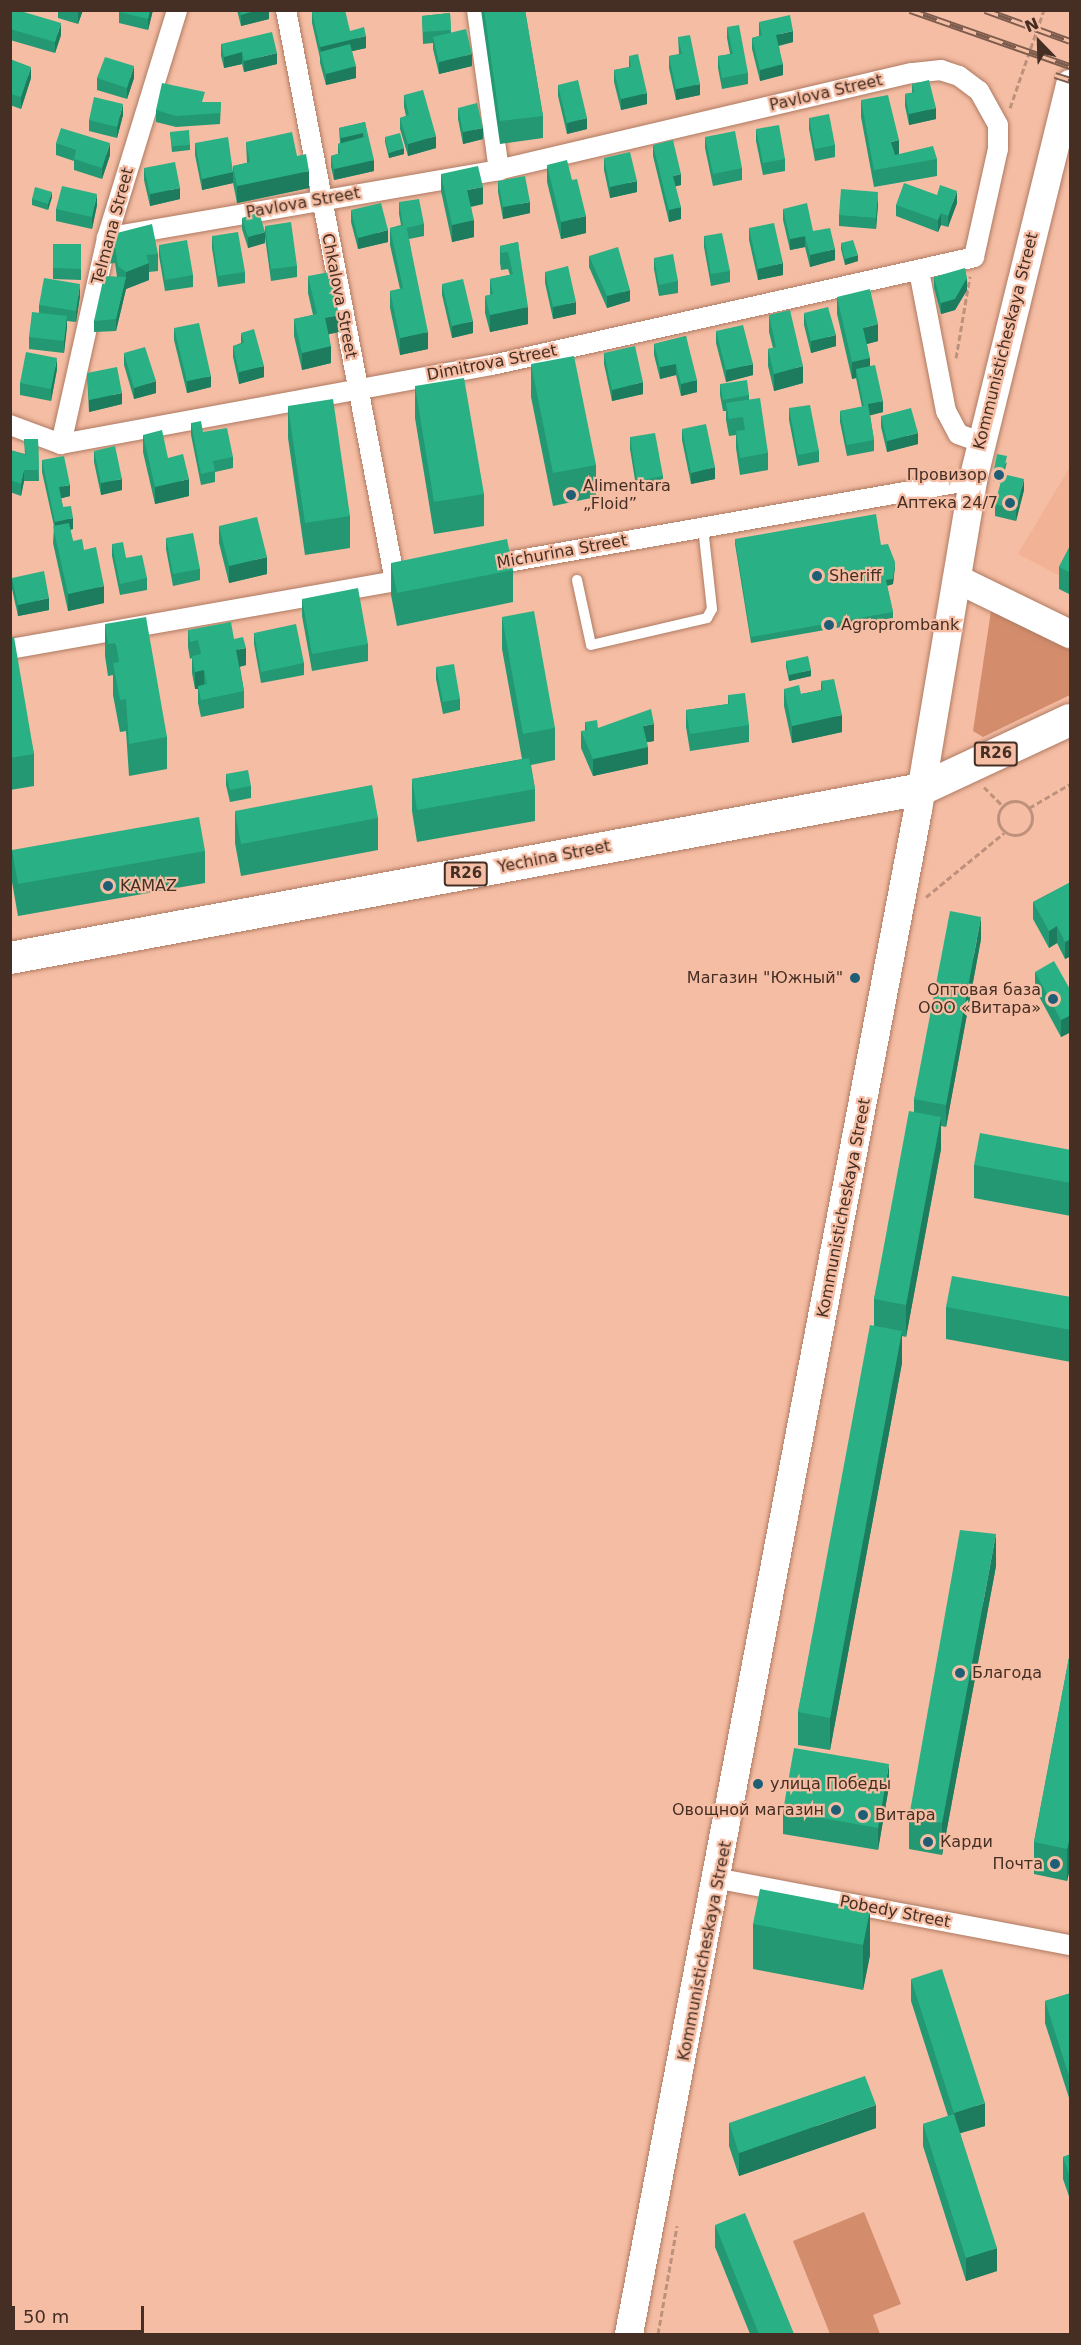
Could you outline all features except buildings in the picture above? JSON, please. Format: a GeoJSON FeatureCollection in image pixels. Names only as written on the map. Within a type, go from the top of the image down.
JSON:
{"type":"FeatureCollection","features":[{"type":"Feature","properties":{"kind":"main road","name":"Kommunisticheskaya Street"},"geometry":{"type":"LineString","coordinates":[[629,2334],[720,1879],[921,789],[972,480],[1071,84]]}},
{"type":"Feature","properties":{"kind":"main road"},"geometry":{"type":"LineString","coordinates":[[957,579],[1071,634]]}},
{"type":"Feature","properties":{"kind":"main road","name":"R26"},"geometry":{"type":"LineString","coordinates":[[921,789],[1071,720]]}},
{"type":"Feature","properties":{"kind":"main road","name":"Yechina Street"},"geometry":{"type":"LineString","coordinates":[[10,958],[921,789]]}},
{"type":"Feature","properties":{"kind":"street","name":"Telmana Street"},"geometry":{"type":"LineString","coordinates":[[61,444],[107,238],[177,10]]}},
{"type":"Feature","properties":{"kind":"street","name":"Chkalova Street"},"geometry":{"type":"LineString","coordinates":[[286,10],[395,581]]}},
{"type":"Feature","properties":{"kind":"street"},"geometry":{"type":"LineString","coordinates":[[477,10],[500,170]]}},
{"type":"Feature","properties":{"kind":"street","name":"Pavlova Street"},"geometry":{"type":"LineString","coordinates":[[107,238],[500,170],[941,70],[979,91],[998,125]]}},
{"type":"Feature","properties":{"kind":"street"},"geometry":{"type":"LineString","coordinates":[[974,257],[998,149],[998,125]]}},
{"type":"Feature","properties":{"kind":"street","name":"Dimitrova Street"},"geometry":{"type":"LineString","coordinates":[[61,444],[357,390],[919,271],[974,257]]}},
{"type":"Feature","properties":{"kind":"street"},"geometry":{"type":"LineString","coordinates":[[919,271],[946,411],[958,434],[980,442]]}},
{"type":"Feature","properties":{"kind":"street"},"geometry":{"type":"LineString","coordinates":[[10,425],[61,444]]}},
{"type":"Feature","properties":{"kind":"street","name":"Michurina Street"},"geometry":{"type":"LineString","coordinates":[[462,570],[972,480]]}},
{"type":"Feature","properties":{"kind":"street"},"geometry":{"type":"LineString","coordinates":[[10,649],[439,573]]}},
{"type":"Feature","properties":{"kind":"street","name":"Pobedy Street"},"geometry":{"type":"LineString","coordinates":[[720,1879],[1071,1945]]}},
{"type":"Feature","properties":{"kind":"lane"},"geometry":{"type":"LineString","coordinates":[[577,580],[591,645],[707,618],[711,609],[703,528]]}},
{"type":"Feature","properties":{"kind":"path"},"geometry":{"type":"LineString","coordinates":[[998,125],[1006,118],[1044,10]]}},
{"type":"Feature","properties":{"kind":"path"},"geometry":{"type":"LineString","coordinates":[[954,367],[974,257]]}},
{"type":"Feature","properties":{"kind":"path"},"geometry":{"type":"LineString","coordinates":[[978,781],[1004,806]]}},
{"type":"Feature","properties":{"kind":"path"},"geometry":{"type":"LineString","coordinates":[[1029,808],[1071,784]]}},
{"type":"Feature","properties":{"kind":"path"},"geometry":{"type":"LineString","coordinates":[[1005,832],[998,816],[1004,806],[1018,801],[1029,808]]}},
{"type":"Feature","properties":{"kind":"path"},"geometry":{"type":"LineString","coordinates":[[922,900],[1005,832],[1022,834],[1029,829],[1029,808]]}},
{"type":"Feature","properties":{"kind":"path"},"geometry":{"type":"LineString","coordinates":[[658,2334],[677,2226]]}},
{"type":"Feature","properties":{"kind":"shaded area"},"geometry":{"type":"Polygon","coordinates":[[[1070,467],[1070,581],[1018,554],[1070,467]]]}},
{"type":"Feature","properties":{"kind":"shaded area"},"geometry":{"type":"Polygon","coordinates":[[[991,611],[1070,647],[1070,695],[983,737],[973,731],[991,611]]]}},
{"type":"Feature","properties":{"kind":"shaded area"},"geometry":{"type":"Polygon","coordinates":[[[864,2212],[901,2304],[873,2315],[880,2334],[830,2334],[793,2241],[864,2212]]]}},
{"type":"Feature","properties":{"kind":"railway"},"geometry":{"type":"LineString","coordinates":[[910,10],[1070,66]]}},
{"type":"Feature","properties":{"kind":"railway"},"geometry":{"type":"LineString","coordinates":[[985,10],[1070,41]]}},
{"type":"Feature","properties":{"kind":"railway"},"geometry":{"type":"LineString","coordinates":[[1055,75],[1070,80]]}},
{"type":"Feature","properties":{"kind":"place","name":"Провизор"},"geometry":{"type":"Point","coordinates":[999,475]}},
{"type":"Feature","properties":{"kind":"place","name":"Alimentara „Floid”"},"geometry":{"type":"Point","coordinates":[571,495]}},
{"type":"Feature","properties":{"kind":"place","name":"Аптека 24/7"},"geometry":{"type":"Point","coordinates":[1010,503]}},
{"type":"Feature","properties":{"kind":"place","name":"Sheriff"},"geometry":{"type":"Point","coordinates":[817,576]}},
{"type":"Feature","properties":{"kind":"place","name":"Agroprombank"},"geometry":{"type":"Point","coordinates":[829,625]}},
{"type":"Feature","properties":{"kind":"place","name":"KAMAZ"},"geometry":{"type":"Point","coordinates":[108,886]}},
{"type":"Feature","properties":{"kind":"place","name":"Магазин \"Южный\""},"geometry":{"type":"Point","coordinates":[855,978]}},
{"type":"Feature","properties":{"kind":"place","name":"Оптовая база ООО «Витара»"},"geometry":{"type":"Point","coordinates":[1053,999]}},
{"type":"Feature","properties":{"kind":"place","name":"Благода"},"geometry":{"type":"Point","coordinates":[960,1673]}},
{"type":"Feature","properties":{"kind":"place","name":"улица Победы"},"geometry":{"type":"Point","coordinates":[758,1784]}},
{"type":"Feature","properties":{"kind":"place","name":"Овощной магазин"},"geometry":{"type":"Point","coordinates":[836,1810]}},
{"type":"Feature","properties":{"kind":"place","name":"Витара"},"geometry":{"type":"Point","coordinates":[863,1815]}},
{"type":"Feature","properties":{"kind":"place","name":"Карди"},"geometry":{"type":"Point","coordinates":[928,1842]}},
{"type":"Feature","properties":{"kind":"place","name":"Почта"},"geometry":{"type":"Point","coordinates":[1055,1864]}}]}
